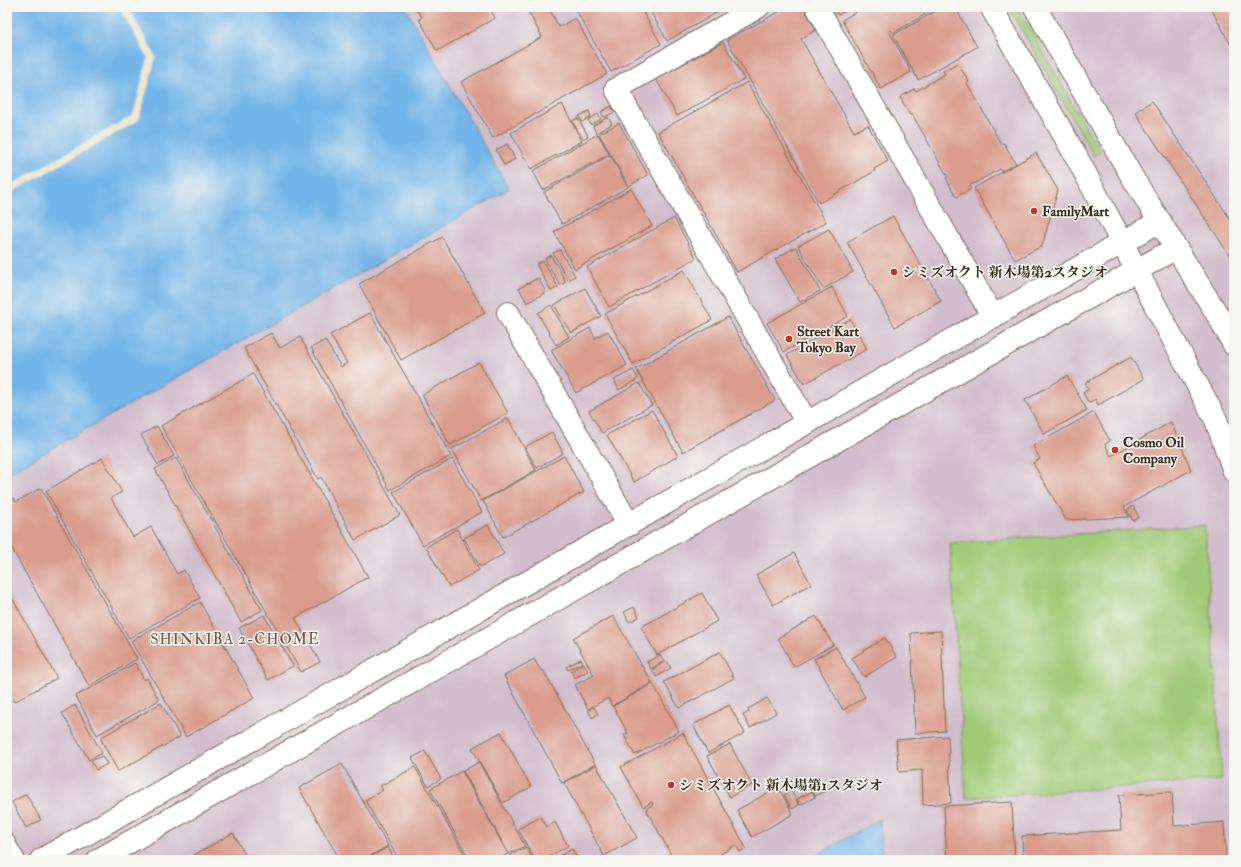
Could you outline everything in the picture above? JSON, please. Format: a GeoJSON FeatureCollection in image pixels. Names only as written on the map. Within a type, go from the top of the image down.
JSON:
{"type":"FeatureCollection","features":[{"type":"Feature","properties":{"kind":"street"},"geometry":{"type":"LineString","coordinates":[[758,7],[616,89],[807,423]]}},
{"type":"Feature","properties":{"kind":"street"},"geometry":{"type":"LineString","coordinates":[[817,7],[993,317]]}},
{"type":"Feature","properties":{"kind":"street"},"geometry":{"type":"LineString","coordinates":[[991,7],[1077,158],[1216,420],[1234,471]]}},
{"type":"Feature","properties":{"kind":"street"},"geometry":{"type":"LineString","coordinates":[[1035,7],[1131,175],[1220,319],[1234,345]]}},
{"type":"Feature","properties":{"kind":"street"},"geometry":{"type":"LineString","coordinates":[[41,860],[1160,221]]}},
{"type":"Feature","properties":{"kind":"street"},"geometry":{"type":"LineString","coordinates":[[98,860],[1176,248]]}},
{"type":"Feature","properties":{"kind":"street"},"geometry":{"type":"LineString","coordinates":[[508,313],[629,525]]}},
{"type":"Feature","properties":{"kind":"street"},"geometry":{"type":"LineString","coordinates":[[370,672],[384,697]]}},
{"type":"Feature","properties":{"kind":"lane"},"geometry":{"type":"LineString","coordinates":[[7,839],[19,860]]}},
{"type":"Feature","properties":{"kind":"shaded area"},"geometry":{"type":"Polygon","coordinates":[[[405,7],[1234,7],[1234,860],[882,860],[880,819],[808,860],[7,860],[7,474],[509,189],[405,7]]]}},
{"type":"Feature","properties":{"kind":"green space"},"geometry":{"type":"Polygon","coordinates":[[[1009,7],[1017,7],[1100,152],[1094,156],[1009,7]]]}},
{"type":"Feature","properties":{"kind":"green space"},"geometry":{"type":"Polygon","coordinates":[[[1205,525],[1222,780],[966,798],[950,543],[1205,525]]]}},
{"type":"Feature","properties":{"kind":"water"},"geometry":{"type":"Polygon","coordinates":[[[7,7],[405,7],[509,189],[7,474],[7,7]]]}},
{"type":"Feature","properties":{"kind":"water"},"geometry":{"type":"Polygon","coordinates":[[[880,819],[882,860],[808,860],[880,819]]]}},
{"type":"Feature","properties":{"kind":"pier"},"geometry":{"type":"Polygon","coordinates":[[[119,7],[128,7],[156,57],[139,120],[7,195],[7,187],[133,115],[148,58],[119,7]]]}},
{"type":"Feature","properties":{"kind":"building"},"geometry":{"type":"Polygon","coordinates":[[[414,7],[489,7],[495,18],[437,51],[419,19],[422,17],[414,7]]]}},
{"type":"Feature","properties":{"kind":"building"},"geometry":{"type":"Polygon","coordinates":[[[526,7],[548,7],[559,27],[575,18],[607,74],[493,138],[461,82],[542,37],[526,7]]]}},
{"type":"Feature","properties":{"kind":"building"},"geometry":{"type":"Polygon","coordinates":[[[574,7],[640,7],[661,44],[611,72],[574,7]]]}},
{"type":"Feature","properties":{"kind":"building"},"geometry":{"type":"Polygon","coordinates":[[[648,7],[727,7],[667,41],[648,7]]]}},
{"type":"Feature","properties":{"kind":"building"},"geometry":{"type":"Polygon","coordinates":[[[788,7],[803,7],[816,30],[801,39],[854,132],[868,125],[888,161],[874,169],[875,171],[819,203],[727,40],[788,7]]]}},
{"type":"Feature","properties":{"kind":"building"},"geometry":{"type":"Polygon","coordinates":[[[833,7],[852,7],[838,15],[833,7]]]}},
{"type":"Feature","properties":{"kind":"building"},"geometry":{"type":"Polygon","coordinates":[[[865,7],[938,7],[893,33],[891,30],[889,31],[911,72],[881,89],[842,20],[865,7]]]}},
{"type":"Feature","properties":{"kind":"building"},"geometry":{"type":"Polygon","coordinates":[[[943,7],[955,7],[977,47],[918,80],[893,35],[943,7]]]}},
{"type":"Feature","properties":{"kind":"building"},"geometry":{"type":"Polygon","coordinates":[[[1210,7],[1234,7],[1234,50],[1210,7]]]}},
{"type":"Feature","properties":{"kind":"building"},"geometry":{"type":"Polygon","coordinates":[[[723,42],[744,79],[677,116],[656,79],[723,42]]]}},
{"type":"Feature","properties":{"kind":"building"},"geometry":{"type":"Polygon","coordinates":[[[958,63],[969,82],[967,83],[1001,144],[1004,143],[1016,164],[1002,171],[1000,169],[969,186],[971,189],[956,197],[946,178],[948,177],[912,114],[910,115],[900,97],[914,89],[916,91],[945,74],[943,71],[958,63]]]}},
{"type":"Feature","properties":{"kind":"building"},"geometry":{"type":"Polygon","coordinates":[[[747,82],[826,222],[737,272],[658,132],[747,82]]]}},
{"type":"Feature","properties":{"kind":"building"},"geometry":{"type":"Polygon","coordinates":[[[1152,101],[1234,225],[1234,262],[1135,112],[1152,101]]]}},
{"type":"Feature","properties":{"kind":"building"},"geometry":{"type":"Polygon","coordinates":[[[562,104],[582,141],[531,169],[511,133],[562,104]]]}},
{"type":"Feature","properties":{"kind":"building"},"geometry":{"type":"Polygon","coordinates":[[[611,106],[615,112],[604,117],[601,112],[611,106]]]}},
{"type":"Feature","properties":{"kind":"building"},"geometry":{"type":"Polygon","coordinates":[[[589,111],[591,117],[582,122],[579,116],[589,111]]]}},
{"type":"Feature","properties":{"kind":"building"},"geometry":{"type":"Polygon","coordinates":[[[598,114],[601,119],[591,125],[588,120],[598,114]]]}},
{"type":"Feature","properties":{"kind":"building"},"geometry":{"type":"Polygon","coordinates":[[[608,117],[612,124],[596,133],[593,126],[608,117]]]}},
{"type":"Feature","properties":{"kind":"building"},"geometry":{"type":"Polygon","coordinates":[[[578,118],[588,136],[583,139],[572,121],[578,118]]]}},
{"type":"Feature","properties":{"kind":"building"},"geometry":{"type":"Polygon","coordinates":[[[619,123],[648,175],[629,186],[599,134],[619,123]]]}},
{"type":"Feature","properties":{"kind":"building"},"geometry":{"type":"Polygon","coordinates":[[[598,134],[609,154],[543,190],[533,171],[598,134]]]}},
{"type":"Feature","properties":{"kind":"building"},"geometry":{"type":"Polygon","coordinates":[[[507,144],[515,159],[504,165],[496,150],[507,144]]]}},
{"type":"Feature","properties":{"kind":"building"},"geometry":{"type":"Polygon","coordinates":[[[1036,153],[1058,190],[1042,246],[1015,260],[974,188],[1036,153]]]}},
{"type":"Feature","properties":{"kind":"building"},"geometry":{"type":"Polygon","coordinates":[[[610,155],[628,187],[562,224],[544,192],[610,155]]]}},
{"type":"Feature","properties":{"kind":"building"},"geometry":{"type":"Polygon","coordinates":[[[631,189],[652,226],[575,269],[554,232],[631,189]]]}},
{"type":"Feature","properties":{"kind":"building","name":"シミズオクト 新木場第2スタジオ"},"geometry":{"type":"Polygon","coordinates":[[[893,216],[941,301],[895,327],[847,242],[893,216]]]}},
{"type":"Feature","properties":{"kind":"building"},"geometry":{"type":"Polygon","coordinates":[[[674,218],[696,258],[609,307],[587,267],[674,218]]]}},
{"type":"Feature","properties":{"kind":"building"},"geometry":{"type":"Polygon","coordinates":[[[829,229],[853,272],[823,289],[798,246],[829,229]]]}},
{"type":"Feature","properties":{"kind":"building"},"geometry":{"type":"Polygon","coordinates":[[[442,237],[485,313],[401,360],[359,284],[442,237]]]}},
{"type":"Feature","properties":{"kind":"building"},"geometry":{"type":"Polygon","coordinates":[[[796,247],[820,291],[800,302],[775,259],[796,247]]]}},
{"type":"Feature","properties":{"kind":"building"},"geometry":{"type":"Polygon","coordinates":[[[560,250],[575,276],[568,280],[553,253],[560,250]]]}},
{"type":"Feature","properties":{"kind":"building"},"geometry":{"type":"Polygon","coordinates":[[[551,255],[566,282],[560,285],[545,259],[551,255]]]}},
{"type":"Feature","properties":{"kind":"building"},"geometry":{"type":"Polygon","coordinates":[[[543,261],[558,287],[551,291],[536,264],[543,261]]]}},
{"type":"Feature","properties":{"kind":"building"},"geometry":{"type":"Polygon","coordinates":[[[684,270],[712,320],[633,364],[605,314],[684,270]]]}},
{"type":"Feature","properties":{"kind":"building"},"geometry":{"type":"Polygon","coordinates":[[[538,278],[546,292],[527,303],[519,288],[538,278]]]}},
{"type":"Feature","properties":{"kind":"building"},"geometry":{"type":"Polygon","coordinates":[[[832,287],[848,316],[784,352],[767,323],[832,287]]]}},
{"type":"Feature","properties":{"kind":"building"},"geometry":{"type":"Polygon","coordinates":[[[585,288],[601,316],[571,333],[554,305],[585,288]]]}},
{"type":"Feature","properties":{"kind":"building"},"geometry":{"type":"Polygon","coordinates":[[[551,305],[569,337],[556,345],[538,313],[551,305]]]}},
{"type":"Feature","properties":{"kind":"building"},"geometry":{"type":"Polygon","coordinates":[[[370,313],[451,456],[390,490],[311,348],[325,340],[341,367],[347,363],[330,335],[370,313]]]}},
{"type":"Feature","properties":{"kind":"building"},"geometry":{"type":"Polygon","coordinates":[[[728,317],[775,400],[683,452],[636,369],[728,317]]]}},
{"type":"Feature","properties":{"kind":"building"},"geometry":{"type":"Polygon","coordinates":[[[850,319],[867,349],[804,384],[787,355],[850,319]]]}},
{"type":"Feature","properties":{"kind":"building"},"geometry":{"type":"Polygon","coordinates":[[[590,328],[595,338],[608,331],[627,365],[576,393],[551,350],[590,328]]]}},
{"type":"Feature","properties":{"kind":"building"},"geometry":{"type":"Polygon","coordinates":[[[271,333],[280,348],[300,337],[400,515],[355,540],[321,477],[318,479],[244,348],[271,333]]]}},
{"type":"Feature","properties":{"kind":"building"},"geometry":{"type":"Polygon","coordinates":[[[1131,357],[1144,379],[1098,405],[1095,399],[1089,403],[1083,393],[1089,389],[1085,383],[1131,357]]]}},
{"type":"Feature","properties":{"kind":"building"},"geometry":{"type":"Polygon","coordinates":[[[479,362],[508,413],[450,445],[422,395],[479,362]]]}},
{"type":"Feature","properties":{"kind":"building"},"geometry":{"type":"Polygon","coordinates":[[[633,370],[638,379],[619,390],[614,380],[633,370]]]}},
{"type":"Feature","properties":{"kind":"building"},"geometry":{"type":"Polygon","coordinates":[[[253,374],[368,577],[295,618],[320,662],[301,672],[161,426],[253,374]]]}},
{"type":"Feature","properties":{"kind":"building"},"geometry":{"type":"Polygon","coordinates":[[[1067,376],[1087,410],[1044,434],[1025,400],[1067,376]]]}},
{"type":"Feature","properties":{"kind":"building"},"geometry":{"type":"Polygon","coordinates":[[[639,383],[652,405],[602,433],[589,411],[639,383]]]}},
{"type":"Feature","properties":{"kind":"building"},"geometry":{"type":"Polygon","coordinates":[[[652,410],[678,456],[634,482],[607,435],[652,410]]]}},
{"type":"Feature","properties":{"kind":"building"},"geometry":{"type":"Polygon","coordinates":[[[1094,412],[1110,441],[1105,444],[1111,456],[1171,422],[1191,470],[1124,507],[1129,517],[1066,520],[1033,463],[1040,459],[1033,446],[1094,412]]]}},
{"type":"Feature","properties":{"kind":"building"},"geometry":{"type":"Polygon","coordinates":[[[508,418],[536,470],[481,501],[452,449],[508,418]]]}},
{"type":"Feature","properties":{"kind":"building"},"geometry":{"type":"Polygon","coordinates":[[[157,426],[174,456],[158,465],[141,435],[157,426]]]}},
{"type":"Feature","properties":{"kind":"building"},"geometry":{"type":"Polygon","coordinates":[[[552,432],[563,453],[537,468],[525,447],[552,432]]]}},
{"type":"Feature","properties":{"kind":"building"},"geometry":{"type":"Polygon","coordinates":[[[564,456],[584,492],[503,537],[483,501],[564,456]]]}},
{"type":"Feature","properties":{"kind":"building"},"geometry":{"type":"Polygon","coordinates":[[[102,458],[122,492],[111,498],[133,537],[151,527],[177,574],[184,570],[200,598],[129,638],[46,491],[102,458]]]}},
{"type":"Feature","properties":{"kind":"building"},"geometry":{"type":"Polygon","coordinates":[[[176,458],[262,610],[241,622],[155,469],[176,458]]]}},
{"type":"Feature","properties":{"kind":"building"},"geometry":{"type":"Polygon","coordinates":[[[452,459],[482,512],[423,545],[393,492],[452,459]]]}},
{"type":"Feature","properties":{"kind":"building"},"geometry":{"type":"Polygon","coordinates":[[[41,488],[137,659],[89,686],[7,540],[7,502],[14,498],[16,502],[41,488]]]}},
{"type":"Feature","properties":{"kind":"building"},"geometry":{"type":"Polygon","coordinates":[[[1133,506],[1139,517],[1133,521],[1127,510],[1133,506]]]}},
{"type":"Feature","properties":{"kind":"building"},"geometry":{"type":"Polygon","coordinates":[[[488,525],[504,554],[480,567],[464,538],[488,525]]]}},
{"type":"Feature","properties":{"kind":"building"},"geometry":{"type":"Polygon","coordinates":[[[457,529],[479,570],[449,587],[426,547],[457,529]]]}},
{"type":"Feature","properties":{"kind":"building"},"geometry":{"type":"Polygon","coordinates":[[[794,553],[811,584],[773,605],[756,575],[794,553]]]}},
{"type":"Feature","properties":{"kind":"building"},"geometry":{"type":"Polygon","coordinates":[[[7,589],[57,678],[14,702],[7,690],[7,589]]]}},
{"type":"Feature","properties":{"kind":"building"},"geometry":{"type":"Polygon","coordinates":[[[702,593],[717,621],[657,655],[641,627],[702,593]]]}},
{"type":"Feature","properties":{"kind":"building"},"geometry":{"type":"Polygon","coordinates":[[[200,602],[254,698],[186,737],[131,641],[200,602]]]}},
{"type":"Feature","properties":{"kind":"building"},"geometry":{"type":"Polygon","coordinates":[[[634,607],[639,617],[629,622],[624,612],[634,607]]]}},
{"type":"Feature","properties":{"kind":"building"},"geometry":{"type":"Polygon","coordinates":[[[264,615],[293,666],[268,680],[239,628],[264,615]]]}},
{"type":"Feature","properties":{"kind":"building"},"geometry":{"type":"Polygon","coordinates":[[[613,616],[652,683],[612,706],[608,698],[588,709],[575,685],[594,675],[573,638],[613,616]]]}},
{"type":"Feature","properties":{"kind":"building"},"geometry":{"type":"Polygon","coordinates":[[[816,616],[833,645],[794,667],[778,638],[816,616]]]}},
{"type":"Feature","properties":{"kind":"building"},"geometry":{"type":"Polygon","coordinates":[[[941,631],[945,731],[915,733],[911,633],[941,631]]]}},
{"type":"Feature","properties":{"kind":"building"},"geometry":{"type":"Polygon","coordinates":[[[885,638],[897,657],[864,677],[852,658],[885,638]]]}},
{"type":"Feature","properties":{"kind":"building"},"geometry":{"type":"Polygon","coordinates":[[[836,647],[865,697],[843,710],[814,659],[836,647]]]}},
{"type":"Feature","properties":{"kind":"building"},"geometry":{"type":"Polygon","coordinates":[[[720,652],[734,678],[679,708],[664,682],[720,652]]]}},
{"type":"Feature","properties":{"kind":"building"},"geometry":{"type":"Polygon","coordinates":[[[660,655],[664,661],[651,669],[647,662],[660,655]]]}},
{"type":"Feature","properties":{"kind":"building"},"geometry":{"type":"Polygon","coordinates":[[[534,659],[541,671],[543,670],[595,764],[562,783],[504,676],[534,659]]]}},
{"type":"Feature","properties":{"kind":"building"},"geometry":{"type":"Polygon","coordinates":[[[581,659],[583,662],[568,670],[566,667],[581,659]]]}},
{"type":"Feature","properties":{"kind":"building"},"geometry":{"type":"Polygon","coordinates":[[[667,661],[671,668],[656,677],[652,670],[667,661]]]}},
{"type":"Feature","properties":{"kind":"building"},"geometry":{"type":"Polygon","coordinates":[[[135,663],[144,680],[147,678],[159,700],[97,735],[76,696],[135,663]]]}},
{"type":"Feature","properties":{"kind":"building"},"geometry":{"type":"Polygon","coordinates":[[[584,663],[588,671],[575,678],[571,671],[584,663]]]}},
{"type":"Feature","properties":{"kind":"building"},"geometry":{"type":"Polygon","coordinates":[[[653,684],[679,731],[635,755],[624,735],[628,733],[613,706],[653,684]]]}},
{"type":"Feature","properties":{"kind":"building"},"geometry":{"type":"Polygon","coordinates":[[[767,698],[776,713],[750,728],[743,715],[749,712],[748,709],[767,698]]]}},
{"type":"Feature","properties":{"kind":"building"},"geometry":{"type":"Polygon","coordinates":[[[161,703],[180,737],[118,771],[100,738],[161,703]]]}},
{"type":"Feature","properties":{"kind":"building"},"geometry":{"type":"Polygon","coordinates":[[[75,705],[102,753],[89,760],[62,713],[75,705]]]}},
{"type":"Feature","properties":{"kind":"building"},"geometry":{"type":"Polygon","coordinates":[[[729,705],[745,733],[708,753],[693,725],[729,705]]]}},
{"type":"Feature","properties":{"kind":"building"},"geometry":{"type":"Polygon","coordinates":[[[594,707],[598,714],[592,718],[588,710],[594,707]]]}},
{"type":"Feature","properties":{"kind":"building"},"geometry":{"type":"Polygon","coordinates":[[[501,732],[531,787],[503,803],[472,748],[501,732]]]}},
{"type":"Feature","properties":{"kind":"building","name":"シミズオクト 新木場第1スタジオ"},"geometry":{"type":"Polygon","coordinates":[[[683,733],[746,848],[740,852],[736,845],[710,860],[674,860],[646,809],[653,804],[652,802],[643,807],[621,767],[683,733]]]}},
{"type":"Feature","properties":{"kind":"building"},"geometry":{"type":"Polygon","coordinates":[[[948,736],[951,803],[923,805],[922,770],[899,772],[896,740],[948,736]]]}},
{"type":"Feature","properties":{"kind":"building"},"geometry":{"type":"Polygon","coordinates":[[[730,744],[752,785],[730,797],[707,756],[730,744]]]}},
{"type":"Feature","properties":{"kind":"building"},"geometry":{"type":"Polygon","coordinates":[[[425,751],[441,779],[428,786],[412,758],[425,751]]]}},
{"type":"Feature","properties":{"kind":"building"},"geometry":{"type":"Polygon","coordinates":[[[102,756],[107,764],[96,770],[91,761],[102,756]]]}},
{"type":"Feature","properties":{"kind":"building"},"geometry":{"type":"Polygon","coordinates":[[[479,762],[525,846],[509,854],[463,771],[479,762]]]}},
{"type":"Feature","properties":{"kind":"building"},"geometry":{"type":"Polygon","coordinates":[[[342,764],[388,846],[363,860],[340,860],[299,788],[342,764]]]}},
{"type":"Feature","properties":{"kind":"building"},"geometry":{"type":"Polygon","coordinates":[[[596,765],[637,838],[604,856],[564,783],[596,765]]]}},
{"type":"Feature","properties":{"kind":"building"},"geometry":{"type":"Polygon","coordinates":[[[415,767],[468,860],[399,860],[365,800],[383,790],[380,786],[415,767]]]}},
{"type":"Feature","properties":{"kind":"building"},"geometry":{"type":"Polygon","coordinates":[[[462,771],[508,854],[496,860],[470,860],[430,789],[462,771]]]}},
{"type":"Feature","properties":{"kind":"building"},"geometry":{"type":"Polygon","coordinates":[[[822,786],[825,791],[815,796],[813,791],[822,786]]]}},
{"type":"Feature","properties":{"kind":"building"},"geometry":{"type":"Polygon","coordinates":[[[778,787],[793,814],[752,837],[737,810],[778,787]]]}},
{"type":"Feature","properties":{"kind":"building"},"geometry":{"type":"Polygon","coordinates":[[[791,791],[799,805],[792,809],[784,795],[791,791]]]}},
{"type":"Feature","properties":{"kind":"building"},"geometry":{"type":"Polygon","coordinates":[[[812,791],[815,797],[800,805],[797,799],[812,791]]]}},
{"type":"Feature","properties":{"kind":"building"},"geometry":{"type":"Polygon","coordinates":[[[1172,792],[1174,826],[1224,822],[1226,860],[1023,860],[1022,836],[1121,830],[1119,795],[1172,792]]]}},
{"type":"Feature","properties":{"kind":"building"},"geometry":{"type":"Polygon","coordinates":[[[26,794],[41,820],[26,828],[12,802],[26,794]]]}},
{"type":"Feature","properties":{"kind":"building"},"geometry":{"type":"Polygon","coordinates":[[[1012,802],[1015,860],[947,860],[944,806],[1012,802]]]}},
{"type":"Feature","properties":{"kind":"building"},"geometry":{"type":"Polygon","coordinates":[[[541,817],[547,827],[555,822],[568,846],[543,860],[535,860],[518,829],[541,817]]]}},
{"type":"Feature","properties":{"kind":"building"},"geometry":{"type":"Polygon","coordinates":[[[233,833],[248,860],[197,860],[194,855],[233,833]]]}},
{"type":"Feature","properties":{"kind":"building"},"geometry":{"type":"Polygon","coordinates":[[[388,847],[395,860],[366,860],[388,847]]]}},
{"type":"Feature","properties":{"kind":"building"},"geometry":{"type":"Polygon","coordinates":[[[526,847],[533,860],[502,860],[526,847]]]}},
{"type":"Feature","properties":{"kind":"building"},"geometry":{"type":"Polygon","coordinates":[[[572,849],[578,860],[551,860],[572,849]]]}},
{"type":"Feature","properties":{"kind":"place","name":"FamilyMart"},"geometry":{"type":"Point","coordinates":[1034,211]}},
{"type":"Feature","properties":{"kind":"place","name":"シミズオクト 新木場第2スタジオ"},"geometry":{"type":"Point","coordinates":[894,272]}},
{"type":"Feature","properties":{"kind":"place","name":"Street Kart Tokyo Bay"},"geometry":{"type":"Point","coordinates":[789,339]}},
{"type":"Feature","properties":{"kind":"place","name":"Cosmo Oil Company"},"geometry":{"type":"Point","coordinates":[1115,450]}},
{"type":"Feature","properties":{"kind":"place","name":"シミズオクト 新木場第1スタジオ"},"geometry":{"type":"Point","coordinates":[671,785]}},
{"type":"Feature","properties":{"kind":"district","name":"SHINKIBA 2-CHOME"},"geometry":{"type":"Point","coordinates":[235,639]}}]}
